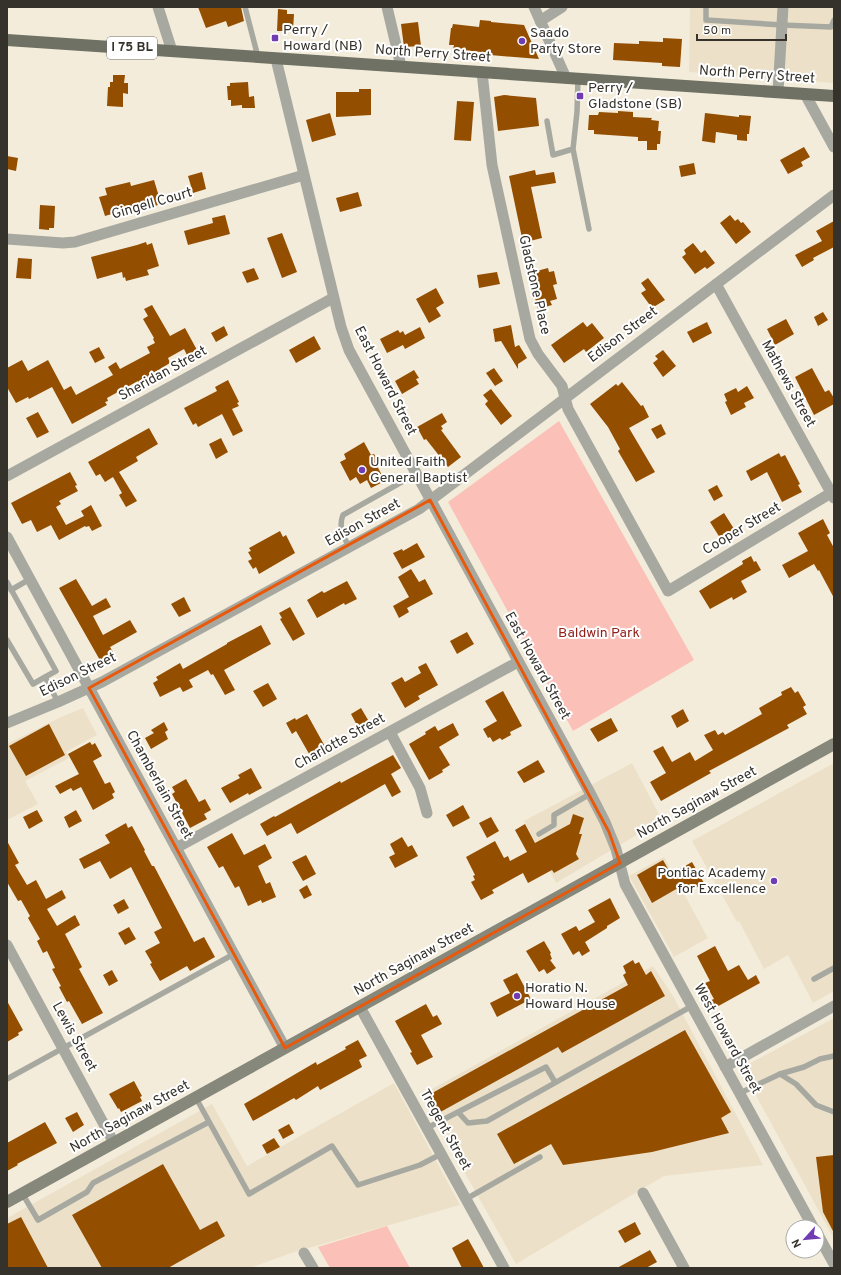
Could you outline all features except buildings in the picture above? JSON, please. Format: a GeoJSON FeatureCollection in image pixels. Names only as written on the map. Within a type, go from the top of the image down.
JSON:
{"type":"FeatureCollection","features":[{"type":"Feature","properties":{"kind":"main road","name":"North Perry Street"},"geometry":{"type":"LineString","coordinates":[[7,40],[834,96]]}},
{"type":"Feature","properties":{"kind":"street"},"geometry":{"type":"LineString","coordinates":[[158,7],[172,51]]}},
{"type":"Feature","properties":{"kind":"street"},"geometry":{"type":"LineString","coordinates":[[387,7],[401,66]]}},
{"type":"Feature","properties":{"kind":"street"},"geometry":{"type":"LineString","coordinates":[[534,7],[540,21],[572,78]]}},
{"type":"Feature","properties":{"kind":"street"},"geometry":{"type":"LineString","coordinates":[[540,21],[562,7]]}},
{"type":"Feature","properties":{"kind":"street"},"geometry":{"type":"LineString","coordinates":[[778,92],[783,7]]}},
{"type":"Feature","properties":{"kind":"street","name":"East Howard Street"},"geometry":{"type":"LineString","coordinates":[[276,59],[333,298],[342,333],[349,350],[590,794],[609,832],[620,863]]}},
{"type":"Feature","properties":{"kind":"street","name":"Gladstone Place"},"geometry":{"type":"LineString","coordinates":[[482,72],[492,165],[529,333],[538,354],[562,386],[568,409],[668,591]]}},
{"type":"Feature","properties":{"kind":"street"},"geometry":{"type":"LineString","coordinates":[[804,94],[834,147]]}},
{"type":"Feature","properties":{"kind":"street","name":"Gingell Court"},"geometry":{"type":"LineString","coordinates":[[7,239],[64,243],[75,242],[304,175]]}},
{"type":"Feature","properties":{"kind":"street","name":"Edison Street"},"geometry":{"type":"LineString","coordinates":[[7,724],[89,688],[419,509],[834,195]]}},
{"type":"Feature","properties":{"kind":"street","name":"Mathews Street"},"geometry":{"type":"LineString","coordinates":[[716,284],[833,495]]}},
{"type":"Feature","properties":{"kind":"street","name":"Sheridan Street"},"geometry":{"type":"LineString","coordinates":[[7,476],[333,298]]}},
{"type":"Feature","properties":{"kind":"street","name":"Cooper Street"},"geometry":{"type":"LineString","coordinates":[[668,591],[833,495]]}},
{"type":"Feature","properties":{"kind":"street","name":"Chamberlain Street"},"geometry":{"type":"LineString","coordinates":[[7,539],[285,1048]]}},
{"type":"Feature","properties":{"kind":"street","name":"Charlotte Street"},"geometry":{"type":"LineString","coordinates":[[176,848],[518,662]]}},
{"type":"Feature","properties":{"kind":"street"},"geometry":{"type":"LineString","coordinates":[[390,732],[420,788],[427,813]]}},
{"type":"Feature","properties":{"kind":"street","name":"North Saginaw Street"},"geometry":{"type":"LineString","coordinates":[[7,1202],[834,744]]}},
{"type":"Feature","properties":{"kind":"street","name":"West Howard Street"},"geometry":{"type":"LineString","coordinates":[[620,863],[625,884],[810,1219]]}},
{"type":"Feature","properties":{"kind":"street","name":"Lewis Street"},"geometry":{"type":"LineString","coordinates":[[7,945],[114,1143]]}},
{"type":"Feature","properties":{"kind":"street"},"geometry":{"type":"LineString","coordinates":[[725,1067],[834,1006]]}},
{"type":"Feature","properties":{"kind":"street","name":"Tregent Street"},"geometry":{"type":"LineString","coordinates":[[360,1007],[504,1268]]}},
{"type":"Feature","properties":{"kind":"street"},"geometry":{"type":"LineString","coordinates":[[643,1193],[684,1268]]}},
{"type":"Feature","properties":{"kind":"street"},"geometry":{"type":"LineString","coordinates":[[825,1248],[834,1264]]}},
{"type":"Feature","properties":{"kind":"street"},"geometry":{"type":"LineString","coordinates":[[304,1253],[313,1268]]}},
{"type":"Feature","properties":{"kind":"lane"},"geometry":{"type":"LineString","coordinates":[[245,7],[258,58]]}},
{"type":"Feature","properties":{"kind":"lane"},"geometry":{"type":"LineString","coordinates":[[706,7],[706,20],[831,27],[834,20]]}},
{"type":"Feature","properties":{"kind":"lane"},"geometry":{"type":"LineString","coordinates":[[572,78],[577,112],[572,149],[589,229]]}},
{"type":"Feature","properties":{"kind":"lane"},"geometry":{"type":"LineString","coordinates":[[547,121],[553,155],[572,149]]}},
{"type":"Feature","properties":{"kind":"lane"},"geometry":{"type":"LineString","coordinates":[[349,547],[341,530],[341,521],[344,515],[416,474]]}},
{"type":"Feature","properties":{"kind":"lane"},"geometry":{"type":"LineString","coordinates":[[11,590],[30,579]]}},
{"type":"Feature","properties":{"kind":"lane"},"geometry":{"type":"LineString","coordinates":[[7,582],[56,671],[33,684],[7,640]]}},
{"type":"Feature","properties":{"kind":"lane"},"geometry":{"type":"LineString","coordinates":[[45,677],[58,702]]}},
{"type":"Feature","properties":{"kind":"lane"},"geometry":{"type":"LineString","coordinates":[[539,834],[554,826],[554,815],[590,794]]}},
{"type":"Feature","properties":{"kind":"lane"},"geometry":{"type":"LineString","coordinates":[[7,1079],[234,954]]}},
{"type":"Feature","properties":{"kind":"lane"},"geometry":{"type":"LineString","coordinates":[[814,979],[834,968]]}},
{"type":"Feature","properties":{"kind":"lane"},"geometry":{"type":"LineString","coordinates":[[458,1112],[468,1123],[487,1121],[692,1006]]}},
{"type":"Feature","properties":{"kind":"lane"},"geometry":{"type":"LineString","coordinates":[[740,1093],[780,1074],[804,1067],[820,1059],[834,1056]]}},
{"type":"Feature","properties":{"kind":"lane"},"geometry":{"type":"LineString","coordinates":[[427,1128],[546,1067],[555,1082]]}},
{"type":"Feature","properties":{"kind":"lane"},"geometry":{"type":"LineString","coordinates":[[780,1074],[796,1084],[816,1105],[834,1112]]}},
{"type":"Feature","properties":{"kind":"lane"},"geometry":{"type":"LineString","coordinates":[[196,1098],[249,1194],[332,1146],[358,1185],[420,1165],[441,1154]]}},
{"type":"Feature","properties":{"kind":"lane"},"geometry":{"type":"LineString","coordinates":[[22,1193],[38,1220],[86,1192],[93,1183],[209,1122]]}},
{"type":"Feature","properties":{"kind":"lane"},"geometry":{"type":"LineString","coordinates":[[466,1199],[540,1157]]}},
{"type":"Feature","properties":{"kind":"highlighted area"},"geometry":{"type":"Polygon","coordinates":[[[430,500],[609,832],[620,863],[285,1048],[89,688],[430,500]]]}},
{"type":"Feature","properties":{"kind":"shaded area"},"geometry":{"type":"Polygon","coordinates":[[[690,7],[834,7],[834,83],[689,72],[690,7]]]}},
{"type":"Feature","properties":{"kind":"shaded area"},"geometry":{"type":"Polygon","coordinates":[[[83,708],[97,735],[66,752],[69,758],[25,781],[38,804],[7,820],[7,744],[61,717],[83,708]]]}},
{"type":"Feature","properties":{"kind":"shaded area"},"geometry":{"type":"Polygon","coordinates":[[[632,763],[662,820],[556,883],[524,821],[632,763]]]}},
{"type":"Feature","properties":{"kind":"shaded area","name":"Pontiac Academy for Excellence"},"geometry":{"type":"Polygon","coordinates":[[[834,763],[834,991],[813,1003],[788,955],[764,969],[739,921],[737,922],[692,841],[834,763]]]}},
{"type":"Feature","properties":{"kind":"shaded area"},"geometry":{"type":"Polygon","coordinates":[[[664,857],[708,938],[674,957],[629,876],[664,857]]]}},
{"type":"Feature","properties":{"kind":"shaded area"},"geometry":{"type":"Polygon","coordinates":[[[653,966],[673,996],[763,1165],[664,1176],[516,1264],[421,1095],[653,966]]]}},
{"type":"Feature","properties":{"kind":"shaded area"},"geometry":{"type":"Polygon","coordinates":[[[834,1018],[834,1239],[825,1222],[825,1219],[823,1219],[741,1068],[834,1018]]]}},
{"type":"Feature","properties":{"kind":"shaded area"},"geometry":{"type":"Polygon","coordinates":[[[394,1083],[460,1205],[291,1253],[250,1268],[7,1268],[7,1218],[212,1104],[247,1166],[394,1083]]]}},
{"type":"Feature","properties":{"kind":"green space","name":"Baldwin Park"},"geometry":{"type":"Polygon","coordinates":[[[559,421],[694,660],[573,731],[448,502],[559,421]]]}},
{"type":"Feature","properties":{"kind":"green space"},"geometry":{"type":"Polygon","coordinates":[[[387,1226],[410,1268],[330,1268],[318,1247],[387,1226]]]}},
{"type":"Feature","properties":{"kind":"place","name":"Perry / Howard (NB)"},"geometry":{"type":"Point","coordinates":[275,38]}},
{"type":"Feature","properties":{"kind":"place","name":"Saado Party Store"},"geometry":{"type":"Point","coordinates":[522,41]}},
{"type":"Feature","properties":{"kind":"place","name":"Perry / Gladstone (SB)"},"geometry":{"type":"Point","coordinates":[580,96]}},
{"type":"Feature","properties":{"kind":"place","name":"United Faith General Baptist"},"geometry":{"type":"Point","coordinates":[362,470]}},
{"type":"Feature","properties":{"kind":"place","name":"Pontiac Academy for Excellence"},"geometry":{"type":"Point","coordinates":[774,881]}},
{"type":"Feature","properties":{"kind":"place","name":"Horatio N. Howard House"},"geometry":{"type":"Point","coordinates":[517,996]}}]}
